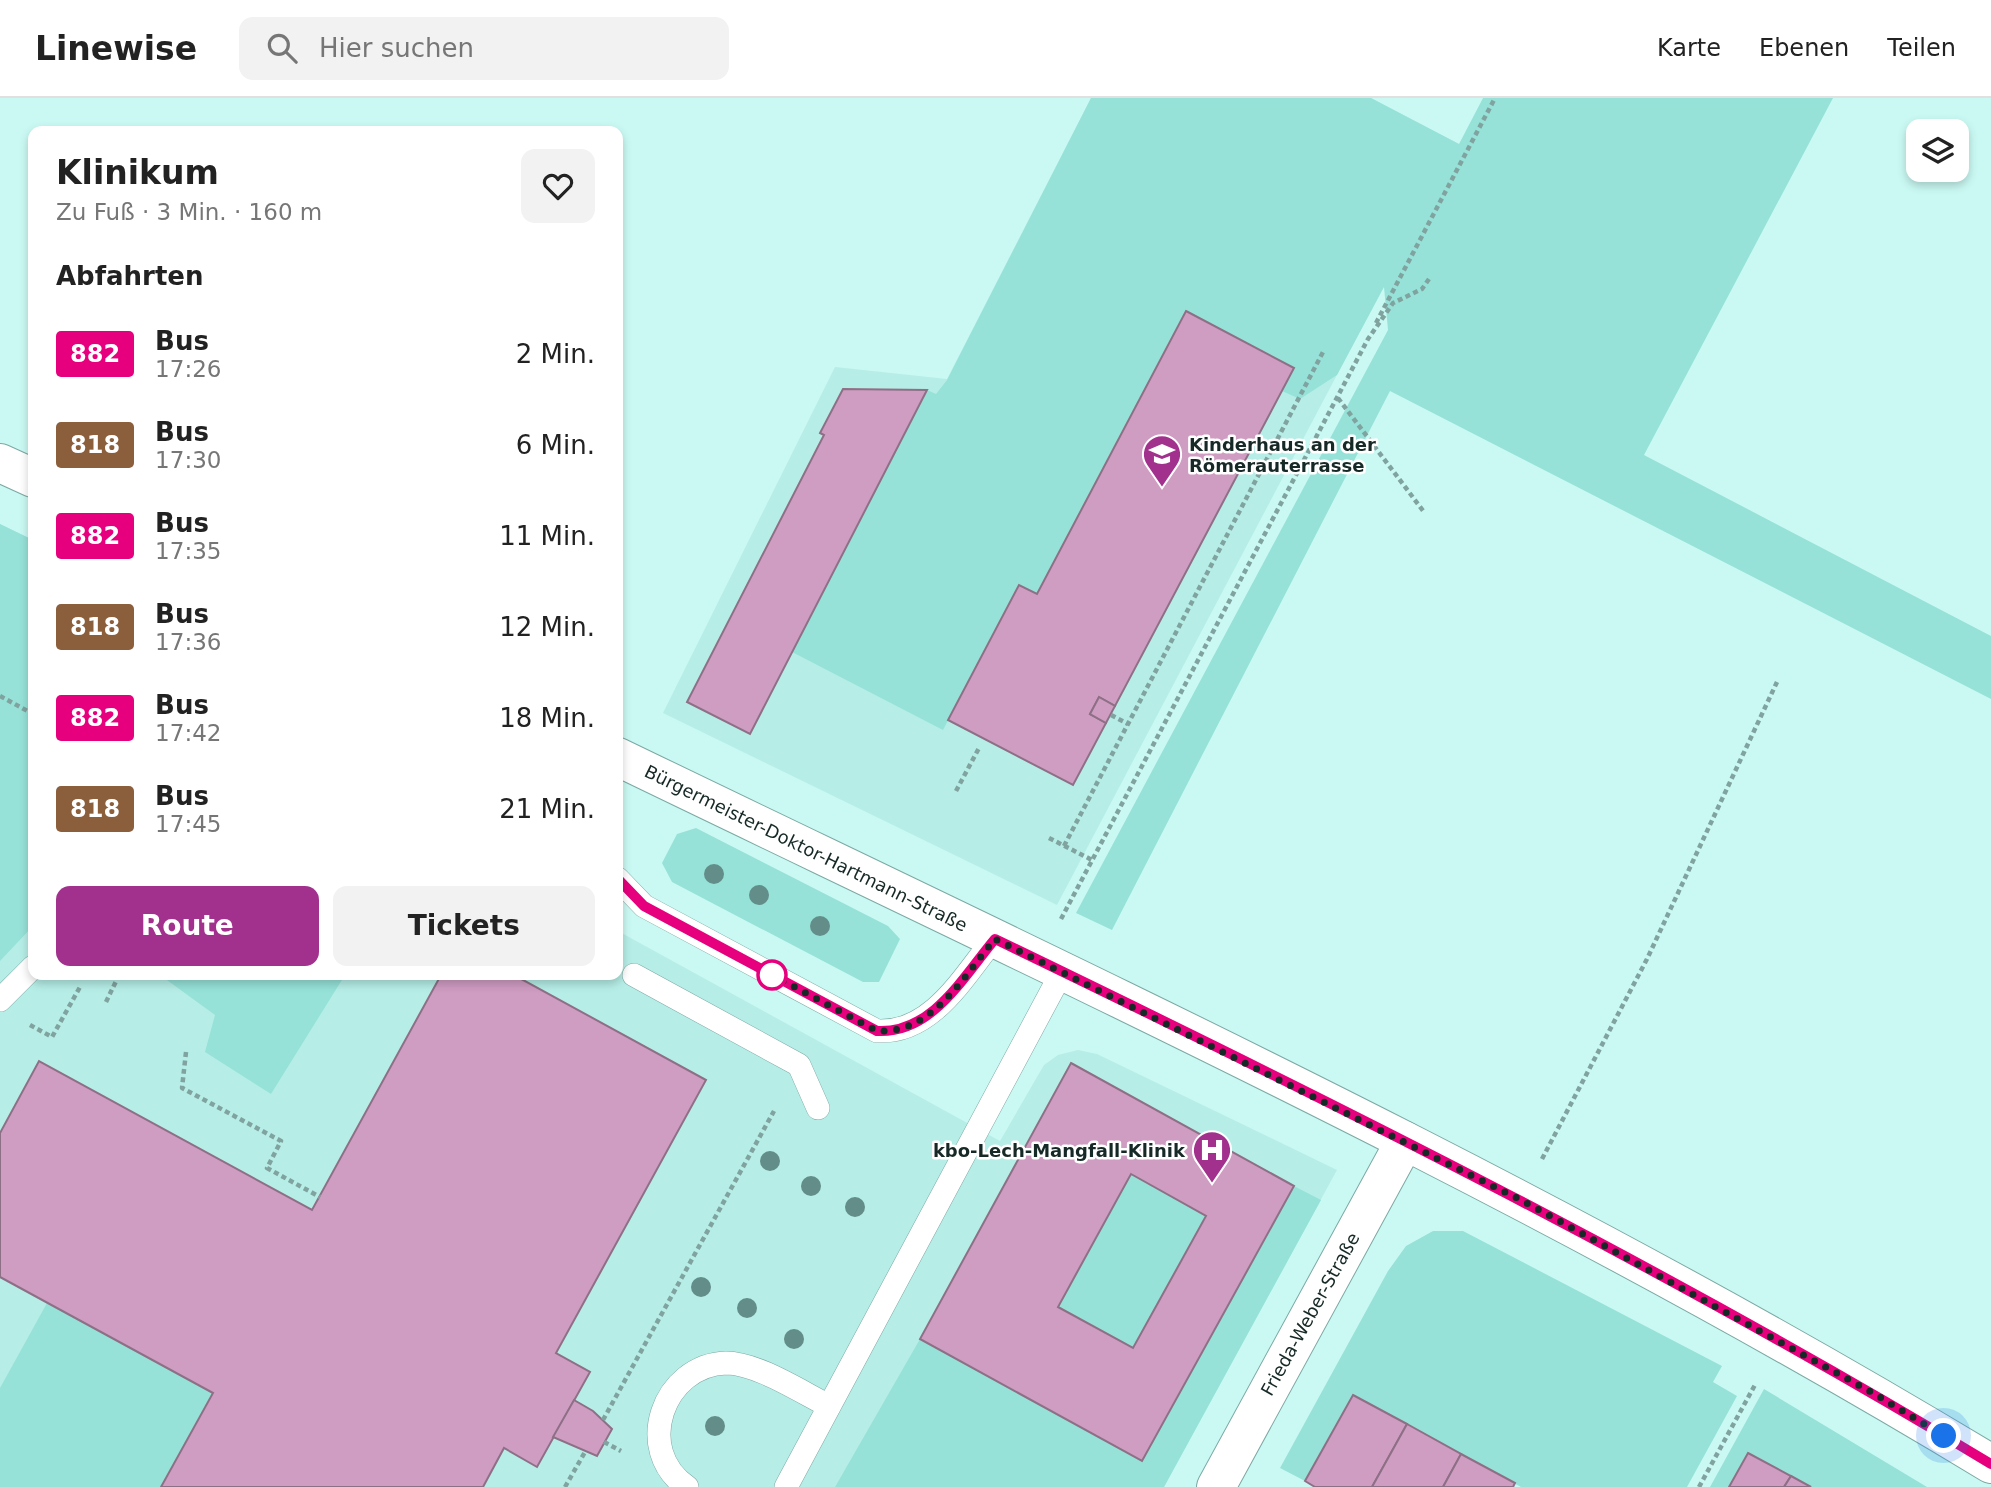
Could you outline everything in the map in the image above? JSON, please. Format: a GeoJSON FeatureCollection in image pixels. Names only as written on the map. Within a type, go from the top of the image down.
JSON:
{"type":"FeatureCollection","features":[{"type":"Feature","properties":{"kind":"street"},"geometry":{"type":"LineString","coordinates":[[0,463],[28,476]]}},
{"type":"Feature","properties":{"kind":"street","name":"Bürgermeister-Doktor-Hartmann-Straße"},"geometry":{"type":"LineString","coordinates":[[623,759],[995,939],[1521,1200],[1873,1393],[1991,1464]]}},
{"type":"Feature","properties":{"kind":"street","name":"Frieda-Weber-Straße"},"geometry":{"type":"LineString","coordinates":[[1216,1487],[1405,1142]]}},
{"type":"Feature","properties":{"kind":"lane"},"geometry":{"type":"LineString","coordinates":[[623,884],[644,906],[877,1031],[892,1032],[913,1027],[930,1015],[995,939]]}},
{"type":"Feature","properties":{"kind":"lane"},"geometry":{"type":"LineString","coordinates":[[786,1487],[1050,966]]}},
{"type":"Feature","properties":{"kind":"lane"},"geometry":{"type":"LineString","coordinates":[[0,1000],[28,972]]}},
{"type":"Feature","properties":{"kind":"lane"},"geometry":{"type":"LineString","coordinates":[[634,975],[799,1065],[818,1108]]}},
{"type":"Feature","properties":{"kind":"lane"},"geometry":{"type":"LineString","coordinates":[[687,1487],[672,1473],[663,1458],[658,1424],[670,1392],[696,1370],[712,1364],[746,1366],[829,1406]]}},
{"type":"Feature","properties":{"kind":"path"},"geometry":{"type":"LineString","coordinates":[[1050,966],[1092,860],[1495,98]]}},
{"type":"Feature","properties":{"kind":"path"},"geometry":{"type":"LineString","coordinates":[[1368,340],[1393,303],[1422,289],[1429,279]]}},
{"type":"Feature","properties":{"kind":"path"},"geometry":{"type":"LineString","coordinates":[[1065,846],[1323,352]]}},
{"type":"Feature","properties":{"kind":"path"},"geometry":{"type":"LineString","coordinates":[[1338,398],[1424,512]]}},
{"type":"Feature","properties":{"kind":"path"},"geometry":{"type":"LineString","coordinates":[[1521,1200],[1647,959],[1777,682]]}},
{"type":"Feature","properties":{"kind":"path"},"geometry":{"type":"LineString","coordinates":[[0,696],[28,711]]}},
{"type":"Feature","properties":{"kind":"path"},"geometry":{"type":"LineString","coordinates":[[1111,715],[1128,724]]}},
{"type":"Feature","properties":{"kind":"path"},"geometry":{"type":"LineString","coordinates":[[956,791],[979,748]]}},
{"type":"Feature","properties":{"kind":"path"},"geometry":{"type":"LineString","coordinates":[[1049,838],[1092,860]]}},
{"type":"Feature","properties":{"kind":"path"},"geometry":{"type":"LineString","coordinates":[[106,1002],[117,980]]}},
{"type":"Feature","properties":{"kind":"path"},"geometry":{"type":"LineString","coordinates":[[21,1020],[52,1037],[80,987]]}},
{"type":"Feature","properties":{"kind":"path"},"geometry":{"type":"LineString","coordinates":[[186,1052],[182,1088],[281,1141],[267,1168],[320,1197]]}},
{"type":"Feature","properties":{"kind":"path"},"geometry":{"type":"LineString","coordinates":[[603,1420],[799,1065]]}},
{"type":"Feature","properties":{"kind":"path"},"geometry":{"type":"LineString","coordinates":[[1699,1487],[1779,1341]]}},
{"type":"Feature","properties":{"kind":"path"},"geometry":{"type":"LineString","coordinates":[[565,1487],[585,1452]]}},
{"type":"Feature","properties":{"kind":"shaded area"},"geometry":{"type":"Polygon","coordinates":[[[1091,98],[1371,98],[1459,144],[1057,905],[663,713],[835,367],[947,379],[1091,98]]]}},
{"type":"Feature","properties":{"kind":"shaded area"},"geometry":{"type":"Polygon","coordinates":[[[1091,98],[1371,98],[1459,144],[1483,98],[1833,98],[1644,455],[1991,636],[1991,699],[1390,391],[1112,930],[1076,913],[1388,330],[1384,287],[1337,375],[1300,399],[1282,391],[1294,368],[1186,311],[1037,594],[1019,585],[943,730],[792,652],[927,390],[936,394],[947,380],[1091,98]]]}},
{"type":"Feature","properties":{"kind":"shaded area"},"geometry":{"type":"Polygon","coordinates":[[[0,524],[28,538],[28,980],[623,980],[623,934],[1000,1141],[1044,1065],[1058,1055],[1078,1050],[1097,1054],[1337,1170],[1164,1487],[0,1487],[0,524]]]}},
{"type":"Feature","properties":{"kind":"shaded area"},"geometry":{"type":"Polygon","coordinates":[[[0,524],[28,538],[28,931],[0,961],[0,524]]]}},
{"type":"Feature","properties":{"kind":"shaded area"},"geometry":{"type":"Polygon","coordinates":[[[696,828],[888,926],[900,939],[879,982],[863,982],[672,882],[662,863],[677,834],[696,828]]]}},
{"type":"Feature","properties":{"kind":"shaded area"},"geometry":{"type":"Polygon","coordinates":[[[167,980],[342,980],[271,1094],[205,1052],[215,1015],[167,980]]]}},
{"type":"Feature","properties":{"kind":"shaded area"},"geometry":{"type":"Polygon","coordinates":[[[1131,1174],[1206,1216],[1133,1348],[1058,1307],[1131,1174]]]}},
{"type":"Feature","properties":{"kind":"shaded area"},"geometry":{"type":"Polygon","coordinates":[[[1294,1186],[1321,1200],[1164,1487],[835,1487],[920,1339],[1142,1461],[1294,1186]]]}},
{"type":"Feature","properties":{"kind":"shaded area"},"geometry":{"type":"Polygon","coordinates":[[[1433,1231],[1463,1231],[1722,1366],[1713,1382],[1737,1396],[1687,1487],[1521,1487],[1353,1395],[1305,1481],[1280,1468],[1388,1271],[1406,1246],[1433,1231]]]}},
{"type":"Feature","properties":{"kind":"shaded area"},"geometry":{"type":"Polygon","coordinates":[[[47,1303],[213,1393],[161,1487],[0,1487],[0,1388],[47,1303]]]}},
{"type":"Feature","properties":{"kind":"shaded area"},"geometry":{"type":"Polygon","coordinates":[[[1764,1389],[1927,1487],[1811,1487],[1748,1453],[1729,1487],[1710,1487],[1764,1389]]]}},
{"type":"Feature","properties":{"kind":"building","name":"Kinderhaus an der Römerauterrasse"},"geometry":{"type":"Polygon","coordinates":[[[1186,311],[1294,368],[1115,706],[1099,697],[1090,714],[1106,723],[1073,785],[948,720],[1019,585],[1037,594],[1186,311]]]}},
{"type":"Feature","properties":{"kind":"building"},"geometry":{"type":"Polygon","coordinates":[[[843,389],[927,390],[750,734],[687,702],[824,435],[820,433],[843,389]]]}},
{"type":"Feature","properties":{"kind":"building"},"geometry":{"type":"Polygon","coordinates":[[[1099,697],[1115,706],[1106,723],[1090,714],[1099,697]]]}},
{"type":"Feature","properties":{"kind":"building"},"geometry":{"type":"Polygon","coordinates":[[[438,980],[523,980],[706,1080],[556,1353],[590,1372],[537,1467],[504,1448],[483,1487],[161,1487],[213,1393],[0,1277],[0,1133],[39,1061],[312,1210],[438,980]]]}},
{"type":"Feature","properties":{"kind":"building"},"geometry":{"type":"Polygon","coordinates":[[[1071,1063],[1294,1186],[1142,1461],[920,1339],[1071,1063]],[[1131,1174],[1058,1307],[1133,1348],[1206,1216],[1131,1174]]]}},
{"type":"Feature","properties":{"kind":"building"},"geometry":{"type":"Polygon","coordinates":[[[1353,1395],[1407,1424],[1372,1487],[1315,1487],[1305,1481],[1353,1395]]]}},
{"type":"Feature","properties":{"kind":"building"},"geometry":{"type":"Polygon","coordinates":[[[574,1400],[593,1411],[612,1429],[597,1456],[553,1437],[574,1400]]]}},
{"type":"Feature","properties":{"kind":"building"},"geometry":{"type":"Polygon","coordinates":[[[1407,1424],[1461,1454],[1443,1487],[1372,1487],[1407,1424]]]}},
{"type":"Feature","properties":{"kind":"building"},"geometry":{"type":"Polygon","coordinates":[[[1748,1453],[1791,1476],[1784,1487],[1729,1487],[1748,1453]]]}},
{"type":"Feature","properties":{"kind":"building"},"geometry":{"type":"Polygon","coordinates":[[[1461,1454],[1515,1483],[1513,1487],[1443,1487],[1461,1454]]]}},
{"type":"Feature","properties":{"kind":"building"},"geometry":{"type":"Polygon","coordinates":[[[1791,1476],[1811,1487],[1784,1487],[1791,1476]]]}},
{"type":"Feature","properties":{"kind":"bus line","name":"882"},"geometry":{"type":"LineString","coordinates":[[623,887],[644,906],[877,1031],[892,1032],[913,1027],[930,1015],[995,939],[1521,1200],[1873,1393],[1991,1464]]}},
{"type":"Feature","properties":{"kind":"place","name":"Kinderhaus an der Römerauterrasse"},"geometry":{"type":"Point","coordinates":[1162,488]}},
{"type":"Feature","properties":{"kind":"place","name":"kbo-Lech-Mangfall-Klinik"},"geometry":{"type":"Point","coordinates":[1212,1184]}},
{"type":"Feature","properties":{"kind":"route"},"geometry":{"type":"LineString","coordinates":[[772,975],[877,1031],[892,1032],[913,1027],[930,1015],[995,939],[1521,1200],[1873,1393],[1944,1436]]}}]}
